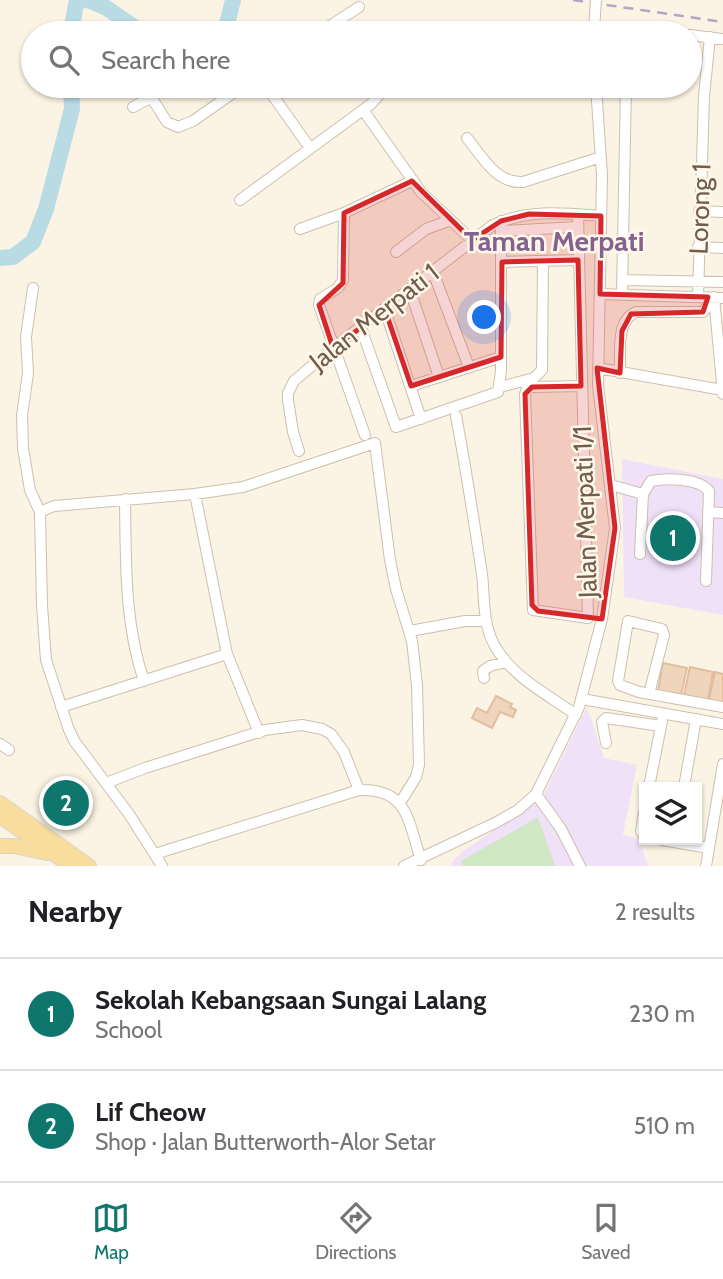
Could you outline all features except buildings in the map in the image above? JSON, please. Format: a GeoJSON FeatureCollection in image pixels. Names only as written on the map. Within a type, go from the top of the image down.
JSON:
{"type":"FeatureCollection","features":[{"type":"Feature","properties":{"kind":"main road"},"geometry":{"type":"LineString","coordinates":[[0,803],[89,866]]}},
{"type":"Feature","properties":{"kind":"main road"},"geometry":{"type":"LineString","coordinates":[[0,816],[71,866]]}},
{"type":"Feature","properties":{"kind":"main road"},"geometry":{"type":"LineString","coordinates":[[0,846],[14,846],[55,855]]}},
{"type":"Feature","properties":{"kind":"street"},"geometry":{"type":"LineString","coordinates":[[595,21],[596,0]]}},
{"type":"Feature","properties":{"kind":"street"},"geometry":{"type":"LineString","coordinates":[[337,21],[359,7]]}},
{"type":"Feature","properties":{"kind":"street"},"geometry":{"type":"LineString","coordinates":[[702,36],[723,39]]}},
{"type":"Feature","properties":{"kind":"street","name":"Lorong 1"},"geometry":{"type":"LineString","coordinates":[[710,37],[704,96],[698,280],[711,297],[723,392]]}},
{"type":"Feature","properties":{"kind":"street"},"geometry":{"type":"LineString","coordinates":[[133,107],[148,99],[153,100],[167,122],[178,127],[193,121],[226,98]]}},
{"type":"Feature","properties":{"kind":"street"},"geometry":{"type":"LineString","coordinates":[[275,98],[310,148]]}},
{"type":"Feature","properties":{"kind":"street"},"geometry":{"type":"LineString","coordinates":[[240,201],[376,98]]}},
{"type":"Feature","properties":{"kind":"street"},"geometry":{"type":"LineString","coordinates":[[404,866],[439,855],[508,816],[536,794],[582,699],[602,619],[615,528],[599,398],[601,158],[597,98]]}},
{"type":"Feature","properties":{"kind":"street"},"geometry":{"type":"LineString","coordinates":[[622,295],[626,98]]}},
{"type":"Feature","properties":{"kind":"street"},"geometry":{"type":"LineString","coordinates":[[362,110],[412,181],[472,240]]}},
{"type":"Feature","properties":{"kind":"street"},"geometry":{"type":"LineString","coordinates":[[467,138],[497,173],[505,180],[514,182],[523,182],[601,158]]}},
{"type":"Feature","properties":{"kind":"street"},"geometry":{"type":"LineString","coordinates":[[300,229],[344,213],[412,181]]}},
{"type":"Feature","properties":{"kind":"street"},"geometry":{"type":"LineString","coordinates":[[699,211],[723,212]]}},
{"type":"Feature","properties":{"kind":"street"},"geometry":{"type":"LineString","coordinates":[[344,213],[343,280],[338,288],[320,299],[319,305],[365,435]]}},
{"type":"Feature","properties":{"kind":"street","name":"Jalan Merpati 1"},"geometry":{"type":"LineString","coordinates":[[299,451],[288,400],[290,388],[300,374],[333,348],[472,240],[502,226],[541,213],[601,216]]}},
{"type":"Feature","properties":{"kind":"street","name":"Jalan Merpati 1/1"},"geometry":{"type":"LineString","coordinates":[[578,214],[588,618],[533,610],[525,394],[527,389],[581,386]]}},
{"type":"Feature","properties":{"kind":"street"},"geometry":{"type":"LineString","coordinates":[[397,252],[426,229],[451,220]]}},
{"type":"Feature","properties":{"kind":"street"},"geometry":{"type":"LineString","coordinates":[[498,391],[501,357],[502,226],[577,227]]}},
{"type":"Feature","properties":{"kind":"street"},"geometry":{"type":"LineString","coordinates":[[698,247],[723,248]]}},
{"type":"Feature","properties":{"kind":"street"},"geometry":{"type":"LineString","coordinates":[[502,262],[578,260]]}},
{"type":"Feature","properties":{"kind":"street"},"geometry":{"type":"LineString","coordinates":[[360,328],[394,426],[421,419],[534,378],[542,370],[543,261]]}},
{"type":"Feature","properties":{"kind":"street"},"geometry":{"type":"LineString","coordinates":[[433,272],[469,367]]}},
{"type":"Feature","properties":{"kind":"street"},"geometry":{"type":"LineString","coordinates":[[622,280],[723,282]]}},
{"type":"Feature","properties":{"kind":"street"},"geometry":{"type":"LineString","coordinates":[[33,288],[26,337],[28,373],[23,401],[22,433],[30,490],[40,512],[46,660],[75,742],[162,866]]}},
{"type":"Feature","properties":{"kind":"street"},"geometry":{"type":"LineString","coordinates":[[410,290],[439,377]]}},
{"type":"Feature","properties":{"kind":"street"},"geometry":{"type":"LineString","coordinates":[[600,294],[711,297],[703,312],[631,314],[624,321],[622,331],[620,373]]}},
{"type":"Feature","properties":{"kind":"street"},"geometry":{"type":"LineString","coordinates":[[385,310],[421,419]]}},
{"type":"Feature","properties":{"kind":"street"},"geometry":{"type":"LineString","coordinates":[[411,386],[501,357]]}},
{"type":"Feature","properties":{"kind":"street"},"geometry":{"type":"LineString","coordinates":[[598,368],[723,392]]}},
{"type":"Feature","properties":{"kind":"street"},"geometry":{"type":"LineString","coordinates":[[456,416],[482,575],[485,621],[493,643],[506,662],[576,715]]}},
{"type":"Feature","properties":{"kind":"street"},"geometry":{"type":"LineString","coordinates":[[40,512],[54,506],[195,494],[266,481],[375,443],[390,560],[410,631],[417,685],[419,765],[416,777],[400,803]]}},
{"type":"Feature","properties":{"kind":"street"},"geometry":{"type":"LineString","coordinates":[[640,554],[643,494],[651,481],[661,479],[699,484],[709,491],[706,581]]}},
{"type":"Feature","properties":{"kind":"street"},"geometry":{"type":"LineString","coordinates":[[611,485],[643,494]]}},
{"type":"Feature","properties":{"kind":"street"},"geometry":{"type":"LineString","coordinates":[[195,494],[228,654],[259,733]]}},
{"type":"Feature","properties":{"kind":"street"},"geometry":{"type":"LineString","coordinates":[[125,499],[132,632],[144,681]]}},
{"type":"Feature","properties":{"kind":"street"},"geometry":{"type":"LineString","coordinates":[[708,513],[723,513]]}},
{"type":"Feature","properties":{"kind":"street"},"geometry":{"type":"LineString","coordinates":[[588,618],[602,619]]}},
{"type":"Feature","properties":{"kind":"street"},"geometry":{"type":"LineString","coordinates":[[410,631],[465,621],[485,621]]}},
{"type":"Feature","properties":{"kind":"street"},"geometry":{"type":"LineString","coordinates":[[636,708],[644,693],[664,635],[662,629],[628,621],[618,681],[624,688],[644,693],[723,707]]}},
{"type":"Feature","properties":{"kind":"street"},"geometry":{"type":"LineString","coordinates":[[61,707],[228,654]]}},
{"type":"Feature","properties":{"kind":"street"},"geometry":{"type":"LineString","coordinates":[[484,678],[483,671],[486,668],[506,662]]}},
{"type":"Feature","properties":{"kind":"street"},"geometry":{"type":"LineString","coordinates":[[582,699],[723,724]]}},
{"type":"Feature","properties":{"kind":"street"},"geometry":{"type":"LineString","coordinates":[[650,782],[663,713]]}},
{"type":"Feature","properties":{"kind":"street"},"geometry":{"type":"LineString","coordinates":[[606,743],[603,722],[606,718],[661,726]]}},
{"type":"Feature","properties":{"kind":"street"},"geometry":{"type":"LineString","coordinates":[[685,782],[696,719]]}},
{"type":"Feature","properties":{"kind":"street"},"geometry":{"type":"LineString","coordinates":[[106,783],[145,768],[259,733],[289,726],[310,726],[327,731],[344,752],[359,790]]}},
{"type":"Feature","properties":{"kind":"street"},"geometry":{"type":"LineString","coordinates":[[706,866],[723,764]]}},
{"type":"Feature","properties":{"kind":"street"},"geometry":{"type":"LineString","coordinates":[[155,854],[359,790],[381,790],[400,803],[421,860]]}},
{"type":"Feature","properties":{"kind":"street"},"geometry":{"type":"LineString","coordinates":[[536,794],[561,829],[580,866]]}},
{"type":"Feature","properties":{"kind":"street"},"geometry":{"type":"LineString","coordinates":[[694,845],[709,848]]}},
{"type":"Feature","properties":{"kind":"highlighted area"},"geometry":{"type":"Polygon","coordinates":[[[412,181],[472,240],[501,221],[529,214],[601,216],[600,294],[708,297],[703,312],[631,314],[622,331],[620,373],[597,368],[615,528],[602,619],[538,611],[532,605],[525,394],[532,387],[581,386],[578,260],[502,262],[501,357],[411,386],[385,310],[333,348],[319,305],[343,283],[344,213],[412,181]]]}},
{"type":"Feature","properties":{"kind":"shaded area"},"geometry":{"type":"Polygon","coordinates":[[[622,459],[723,479],[723,615],[624,597],[622,459]]]}},
{"type":"Feature","properties":{"kind":"shaded area"},"geometry":{"type":"Polygon","coordinates":[[[587,707],[604,758],[637,765],[623,835],[639,839],[648,866],[452,866],[451,863],[463,851],[542,798],[587,707]]]}},
{"type":"Feature","properties":{"kind":"green space"},"geometry":{"type":"Polygon","coordinates":[[[538,817],[555,866],[463,866],[461,861],[538,817]]]}},
{"type":"Feature","properties":{"kind":"waterway"},"geometry":{"type":"LineString","coordinates":[[73,21],[76,4],[82,0]]}},
{"type":"Feature","properties":{"kind":"waterway"},"geometry":{"type":"LineString","coordinates":[[88,0],[105,7],[125,21]]}},
{"type":"Feature","properties":{"kind":"waterway"},"geometry":{"type":"LineString","coordinates":[[228,21],[233,0]]}},
{"type":"Feature","properties":{"kind":"waterway"},"geometry":{"type":"LineString","coordinates":[[0,258],[13,257],[33,242],[46,209],[72,109],[72,98]]}},
{"type":"Feature","properties":{"kind":"railway"},"geometry":{"type":"LineString","coordinates":[[573,0],[723,22]]}},
{"type":"Feature","properties":{"kind":"place","name":"Sekolah Kebangsaan Sungai Lalang"},"geometry":{"type":"Point","coordinates":[673,538]}},
{"type":"Feature","properties":{"kind":"place","name":"Lif Cheow"},"geometry":{"type":"Point","coordinates":[66,803]}},
{"type":"Feature","properties":{"kind":"district","name":"Taman Merpati"},"geometry":{"type":"Point","coordinates":[554,241]}}]}
